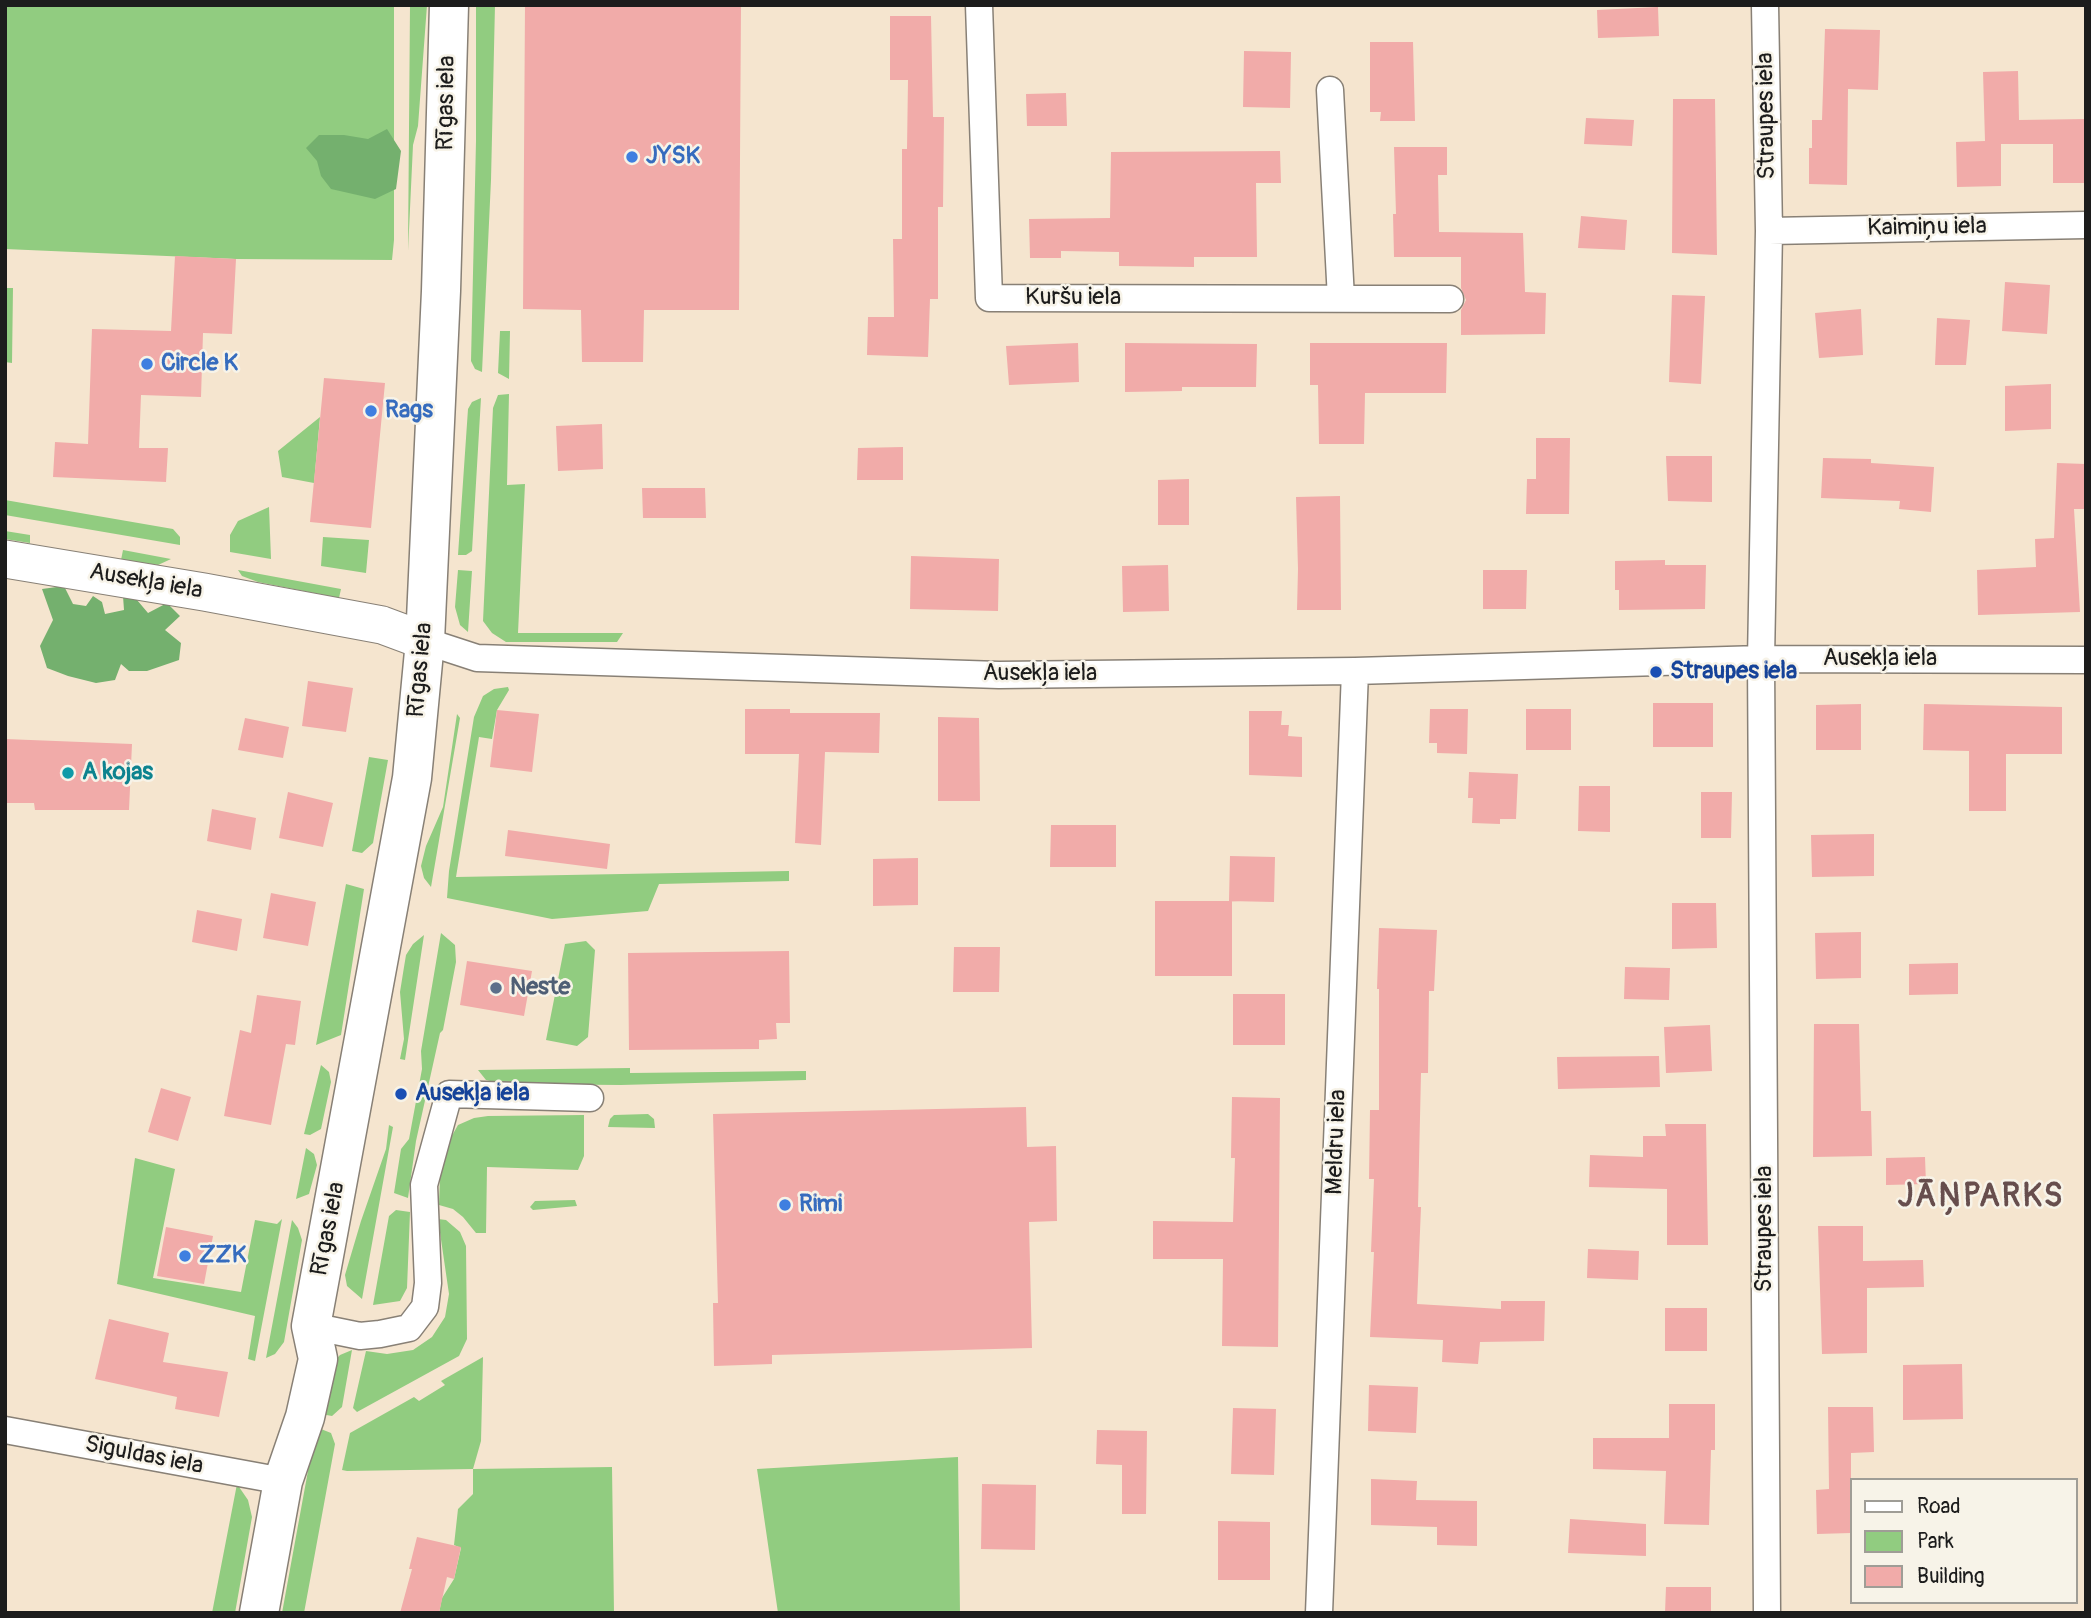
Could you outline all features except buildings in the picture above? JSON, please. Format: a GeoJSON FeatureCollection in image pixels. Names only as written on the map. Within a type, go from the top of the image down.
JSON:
{"type":"FeatureCollection","features":[{"type":"Feature","properties":{"kind":"main road","name":"Rīgas iela"},"geometry":{"type":"LineString","coordinates":[[259,1613],[283,1481],[305,1418],[318,1359],[311,1325],[412,778],[425,641],[441,278],[449,5]]}},
{"type":"Feature","properties":{"kind":"street","name":"Kuršu iela"},"geometry":{"type":"LineString","coordinates":[[979,5],[989,298],[1450,299]]}},
{"type":"Feature","properties":{"kind":"street","name":"Straupes iela"},"geometry":{"type":"LineString","coordinates":[[1765,5],[1769,231],[1760,659],[1767,1613]]}},
{"type":"Feature","properties":{"kind":"street"},"geometry":{"type":"LineString","coordinates":[[1330,90],[1342,299]]}},
{"type":"Feature","properties":{"kind":"street","name":"Kaimiņu iela"},"geometry":{"type":"LineString","coordinates":[[1769,231],[2086,225]]}},
{"type":"Feature","properties":{"kind":"street","name":"Ausekļa iela"},"geometry":{"type":"LineString","coordinates":[[5,559],[382,625],[477,658],[999,675],[1355,671],[1760,659],[2086,660]]}},
{"type":"Feature","properties":{"kind":"street","name":"Meldru iela"},"geometry":{"type":"LineString","coordinates":[[1319,1613],[1355,671]]}},
{"type":"Feature","properties":{"kind":"street"},"geometry":{"type":"LineString","coordinates":[[311,1325],[360,1336],[380,1335],[408,1328],[425,1307],[428,1283],[424,1185],[449,1094],[590,1098]]}},
{"type":"Feature","properties":{"kind":"street","name":"Siguldas iela"},"geometry":{"type":"LineString","coordinates":[[5,1430],[283,1481]]}},
{"type":"Feature","properties":{"kind":"green space"},"geometry":{"type":"Polygon","coordinates":[[[5,5],[394,5],[392,260],[236,259],[5,249],[5,5]]]}},
{"type":"Feature","properties":{"kind":"green space"},"geometry":{"type":"Polygon","coordinates":[[[410,5],[427,5],[418,126],[413,145],[408,251],[410,5]]]}},
{"type":"Feature","properties":{"kind":"green space"},"geometry":{"type":"Polygon","coordinates":[[[476,5],[495,5],[491,180],[482,372],[475,369],[471,361],[476,5]]]}},
{"type":"Feature","properties":{"kind":"green space"},"geometry":{"type":"Polygon","coordinates":[[[387,129],[401,151],[396,189],[375,199],[331,189],[321,176],[317,161],[306,148],[319,135],[368,139],[387,129]]]}},
{"type":"Feature","properties":{"kind":"green space"},"geometry":{"type":"Polygon","coordinates":[[[6,288],[13,288],[12,363],[5,362],[6,288]]]}},
{"type":"Feature","properties":{"kind":"green space"},"geometry":{"type":"Polygon","coordinates":[[[500,331],[510,331],[509,379],[498,373],[500,331]]]}},
{"type":"Feature","properties":{"kind":"green space"},"geometry":{"type":"Polygon","coordinates":[[[509,394],[507,485],[525,484],[518,633],[623,633],[617,642],[506,642],[492,633],[483,621],[493,408],[498,395],[509,394]]]}},
{"type":"Feature","properties":{"kind":"green space"},"geometry":{"type":"Polygon","coordinates":[[[481,398],[472,551],[466,555],[458,555],[468,409],[472,402],[481,398]]]}},
{"type":"Feature","properties":{"kind":"green space"},"geometry":{"type":"Polygon","coordinates":[[[320,417],[314,483],[282,477],[278,451],[320,417]]]}},
{"type":"Feature","properties":{"kind":"green space"},"geometry":{"type":"Polygon","coordinates":[[[5,500],[173,529],[180,537],[180,545],[5,515],[5,500]]]}},
{"type":"Feature","properties":{"kind":"green space"},"geometry":{"type":"Polygon","coordinates":[[[269,507],[271,559],[230,552],[230,535],[238,521],[269,507]]]}},
{"type":"Feature","properties":{"kind":"green space"},"geometry":{"type":"Polygon","coordinates":[[[5,531],[30,535],[30,543],[5,539],[5,531]]]}},
{"type":"Feature","properties":{"kind":"green space"},"geometry":{"type":"Polygon","coordinates":[[[323,537],[369,540],[366,573],[321,566],[323,537]]]}},
{"type":"Feature","properties":{"kind":"green space"},"geometry":{"type":"Polygon","coordinates":[[[123,550],[171,559],[158,565],[121,560],[123,550]]]}},
{"type":"Feature","properties":{"kind":"green space"},"geometry":{"type":"Polygon","coordinates":[[[238,570],[341,589],[339,598],[258,582],[242,576],[238,570]]]}},
{"type":"Feature","properties":{"kind":"green space"},"geometry":{"type":"Polygon","coordinates":[[[458,570],[472,571],[468,632],[460,625],[455,607],[458,570]]]}},
{"type":"Feature","properties":{"kind":"green space"},"geometry":{"type":"Polygon","coordinates":[[[64,586],[73,604],[86,606],[93,596],[102,602],[105,614],[124,610],[123,596],[137,600],[148,613],[167,603],[180,616],[165,630],[181,643],[179,660],[147,671],[129,671],[121,664],[115,680],[96,683],[47,668],[40,646],[53,620],[42,589],[64,586]]]}},
{"type":"Feature","properties":{"kind":"green space"},"geometry":{"type":"Polygon","coordinates":[[[508,687],[509,690],[497,710],[492,739],[479,737],[456,877],[789,871],[789,881],[659,884],[648,911],[552,919],[447,898],[474,717],[483,696],[494,689],[508,687]]]}},
{"type":"Feature","properties":{"kind":"green space"},"geometry":{"type":"Polygon","coordinates":[[[457,714],[460,718],[431,887],[424,878],[421,866],[426,846],[443,807],[457,714]]]}},
{"type":"Feature","properties":{"kind":"green space"},"geometry":{"type":"Polygon","coordinates":[[[369,757],[388,760],[373,843],[362,853],[352,851],[369,757]]]}},
{"type":"Feature","properties":{"kind":"green space"},"geometry":{"type":"Polygon","coordinates":[[[346,884],[364,889],[341,1035],[316,1045],[346,884]]]}},
{"type":"Feature","properties":{"kind":"green space"},"geometry":{"type":"Polygon","coordinates":[[[441,933],[455,945],[456,962],[443,1030],[440,1033],[416,1141],[408,1198],[394,1193],[401,1149],[409,1139],[422,1069],[421,1051],[441,933]]]}},
{"type":"Feature","properties":{"kind":"green space"},"geometry":{"type":"Polygon","coordinates":[[[424,935],[405,1060],[400,1059],[404,1039],[400,992],[406,955],[413,944],[424,935]]]}},
{"type":"Feature","properties":{"kind":"green space"},"geometry":{"type":"Polygon","coordinates":[[[586,941],[595,950],[588,1037],[577,1046],[546,1040],[565,944],[586,941]]]}},
{"type":"Feature","properties":{"kind":"green space"},"geometry":{"type":"Polygon","coordinates":[[[321,1065],[329,1072],[331,1082],[321,1129],[310,1135],[304,1134],[321,1065]]]}},
{"type":"Feature","properties":{"kind":"green space"},"geometry":{"type":"Polygon","coordinates":[[[630,1068],[630,1073],[806,1071],[806,1080],[621,1085],[502,1084],[486,1080],[478,1070],[630,1068]]]}},
{"type":"Feature","properties":{"kind":"green space"},"geometry":{"type":"Polygon","coordinates":[[[648,1114],[654,1119],[655,1128],[608,1127],[614,1115],[648,1114]]]}},
{"type":"Feature","properties":{"kind":"green space"},"geometry":{"type":"Polygon","coordinates":[[[584,1115],[584,1156],[578,1170],[487,1167],[486,1233],[476,1233],[453,1209],[439,1205],[440,1176],[449,1141],[458,1125],[474,1118],[488,1116],[584,1115]]]}},
{"type":"Feature","properties":{"kind":"green space"},"geometry":{"type":"Polygon","coordinates":[[[389,1125],[393,1127],[362,1299],[347,1286],[345,1275],[386,1149],[389,1125]]]}},
{"type":"Feature","properties":{"kind":"green space"},"geometry":{"type":"Polygon","coordinates":[[[306,1148],[314,1154],[317,1165],[309,1194],[296,1199],[306,1148]]]}},
{"type":"Feature","properties":{"kind":"green space"},"geometry":{"type":"Polygon","coordinates":[[[135,1158],[175,1169],[153,1278],[241,1292],[255,1220],[277,1224],[282,1219],[255,1361],[248,1359],[255,1316],[117,1284],[135,1158]]]}},
{"type":"Feature","properties":{"kind":"green space"},"geometry":{"type":"Polygon","coordinates":[[[575,1200],[577,1206],[533,1210],[530,1207],[535,1201],[575,1200]]]}},
{"type":"Feature","properties":{"kind":"green space"},"geometry":{"type":"Polygon","coordinates":[[[396,1210],[410,1212],[407,1288],[400,1301],[373,1305],[389,1216],[396,1210]]]}},
{"type":"Feature","properties":{"kind":"green space"},"geometry":{"type":"Polygon","coordinates":[[[438,1219],[446,1220],[460,1232],[466,1246],[467,1339],[459,1356],[357,1412],[353,1408],[366,1351],[387,1354],[413,1350],[432,1337],[445,1317],[449,1294],[438,1219]]]}},
{"type":"Feature","properties":{"kind":"green space"},"geometry":{"type":"Polygon","coordinates":[[[292,1220],[302,1240],[284,1342],[275,1354],[266,1358],[292,1220]]]}},
{"type":"Feature","properties":{"kind":"green space"},"geometry":{"type":"Polygon","coordinates":[[[352,1350],[342,1407],[332,1416],[321,1414],[330,1366],[340,1355],[352,1350]]]}},
{"type":"Feature","properties":{"kind":"green space"},"geometry":{"type":"Polygon","coordinates":[[[483,1357],[481,1441],[473,1469],[342,1470],[350,1433],[414,1397],[419,1401],[445,1385],[441,1381],[483,1357]]]}},
{"type":"Feature","properties":{"kind":"green space"},"geometry":{"type":"Polygon","coordinates":[[[316,1427],[331,1433],[335,1444],[304,1613],[282,1613],[316,1427]]]}},
{"type":"Feature","properties":{"kind":"green space"},"geometry":{"type":"Polygon","coordinates":[[[958,1457],[960,1613],[778,1613],[757,1469],[958,1457]]]}},
{"type":"Feature","properties":{"kind":"green space"},"geometry":{"type":"Polygon","coordinates":[[[612,1467],[614,1613],[439,1613],[442,1598],[454,1579],[461,1548],[454,1545],[458,1509],[473,1494],[473,1469],[612,1467]]]}},
{"type":"Feature","properties":{"kind":"green space"},"geometry":{"type":"Polygon","coordinates":[[[237,1484],[248,1500],[252,1517],[235,1613],[212,1613],[237,1484]]]}},
{"type":"Feature","properties":{"kind":"place","name":"JYSK"},"geometry":{"type":"Point","coordinates":[632,157]}},
{"type":"Feature","properties":{"kind":"place","name":"Circle K"},"geometry":{"type":"Point","coordinates":[147,364]}},
{"type":"Feature","properties":{"kind":"place","name":"Rags"},"geometry":{"type":"Point","coordinates":[371,411]}},
{"type":"Feature","properties":{"kind":"place","name":"Straupes iela"},"geometry":{"type":"Point","coordinates":[1656,672]}},
{"type":"Feature","properties":{"kind":"place","name":"A kojas"},"geometry":{"type":"Point","coordinates":[68,773]}},
{"type":"Feature","properties":{"kind":"place","name":"Neste"},"geometry":{"type":"Point","coordinates":[496,988]}},
{"type":"Feature","properties":{"kind":"place","name":"Ausekļa iela"},"geometry":{"type":"Point","coordinates":[401,1094]}},
{"type":"Feature","properties":{"kind":"place","name":"Rimi"},"geometry":{"type":"Point","coordinates":[785,1205]}},
{"type":"Feature","properties":{"kind":"place","name":"ZZK"},"geometry":{"type":"Point","coordinates":[185,1256]}},
{"type":"Feature","properties":{"kind":"district","name":"JĀŅPARKS"},"geometry":{"type":"Point","coordinates":[1981,1198]}}]}
